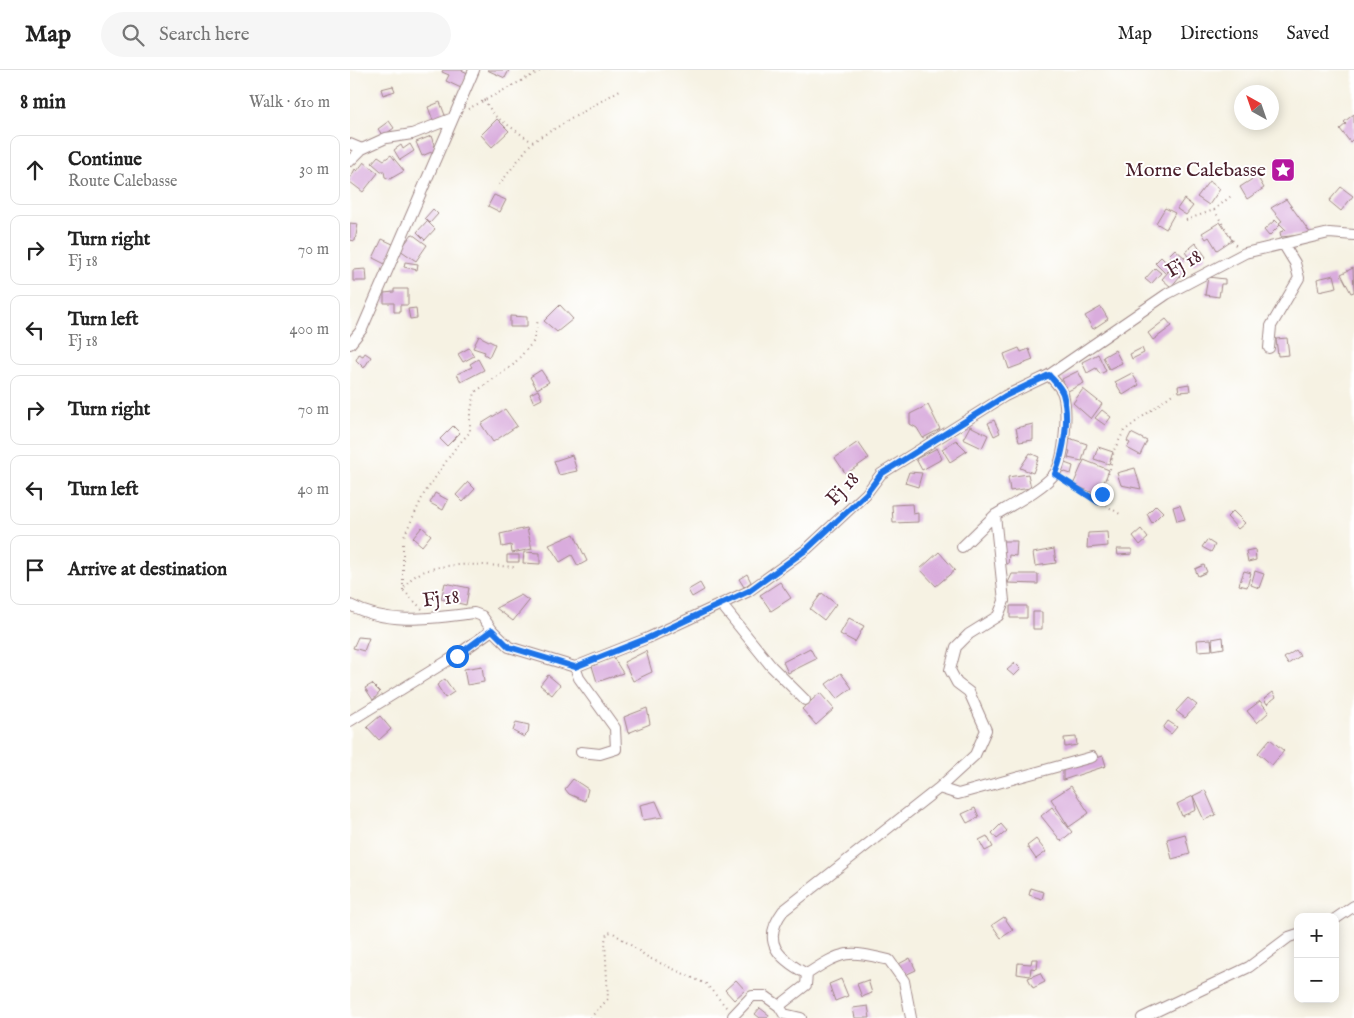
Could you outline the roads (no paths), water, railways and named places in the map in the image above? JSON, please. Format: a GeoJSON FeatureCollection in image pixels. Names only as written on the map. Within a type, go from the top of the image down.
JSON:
{"type":"FeatureCollection","features":[{"type":"Feature","properties":{"kind":"street"},"geometry":{"type":"LineString","coordinates":[[350,344],[362,329],[474,70]]}},
{"type":"Feature","properties":{"kind":"street"},"geometry":{"type":"LineString","coordinates":[[350,161],[362,149],[386,138],[412,134],[453,118]]}},
{"type":"Feature","properties":{"kind":"street"},"geometry":{"type":"LineString","coordinates":[[350,144],[362,149]]}},
{"type":"Feature","properties":{"kind":"street","name":"Fj 18"},"geometry":{"type":"LineString","coordinates":[[350,605],[362,611],[405,620],[474,613],[482,616],[492,630],[509,647],[575,667],[648,638],[749,591],[807,549],[866,494],[881,474],[1005,396],[1049,375],[1167,294],[1241,254],[1328,233],[1354,235]]}},
{"type":"Feature","properties":{"kind":"street"},"geometry":{"type":"LineString","coordinates":[[1269,348],[1271,326],[1299,278],[1295,263],[1284,245]]}},
{"type":"Feature","properties":{"kind":"street"},"geometry":{"type":"LineString","coordinates":[[962,547],[995,515],[1035,490],[1055,474],[1060,460],[1066,418],[1062,392],[1049,375]]}},
{"type":"Feature","properties":{"kind":"street"},"geometry":{"type":"LineString","coordinates":[[806,974],[780,956],[773,945],[772,935],[776,921],[784,911],[938,788],[975,755],[986,730],[969,692],[957,683],[950,670],[956,647],[970,634],[998,616],[1004,601],[995,515]]}},
{"type":"Feature","properties":{"kind":"street"},"geometry":{"type":"LineString","coordinates":[[721,604],[771,666],[805,700]]}},
{"type":"Feature","properties":{"kind":"street"},"geometry":{"type":"LineString","coordinates":[[350,721],[457,656],[492,630]]}},
{"type":"Feature","properties":{"kind":"street"},"geometry":{"type":"LineString","coordinates":[[575,667],[578,678],[615,728],[616,749],[600,754],[581,752]]}},
{"type":"Feature","properties":{"kind":"street"},"geometry":{"type":"LineString","coordinates":[[938,788],[958,794],[1092,757]]}},
{"type":"Feature","properties":{"kind":"street"},"geometry":{"type":"LineString","coordinates":[[1339,916],[1354,906]]}},
{"type":"Feature","properties":{"kind":"street"},"geometry":{"type":"LineString","coordinates":[[1142,1018],[1249,967],[1289,937],[1294,935]]}},
{"type":"Feature","properties":{"kind":"street"},"geometry":{"type":"LineString","coordinates":[[806,974],[843,954],[854,952],[889,960],[904,981],[911,1018]]}},
{"type":"Feature","properties":{"kind":"street"},"geometry":{"type":"LineString","coordinates":[[779,1006],[806,985],[806,974]]}},
{"type":"Feature","properties":{"kind":"street"},"geometry":{"type":"LineString","coordinates":[[733,1016],[752,996],[765,996],[779,1006],[784,1014],[801,1018]]}},
{"type":"Feature","properties":{"kind":"place","name":"Morne Calebasse"},"geometry":{"type":"Point","coordinates":[1283,170]}}]}
